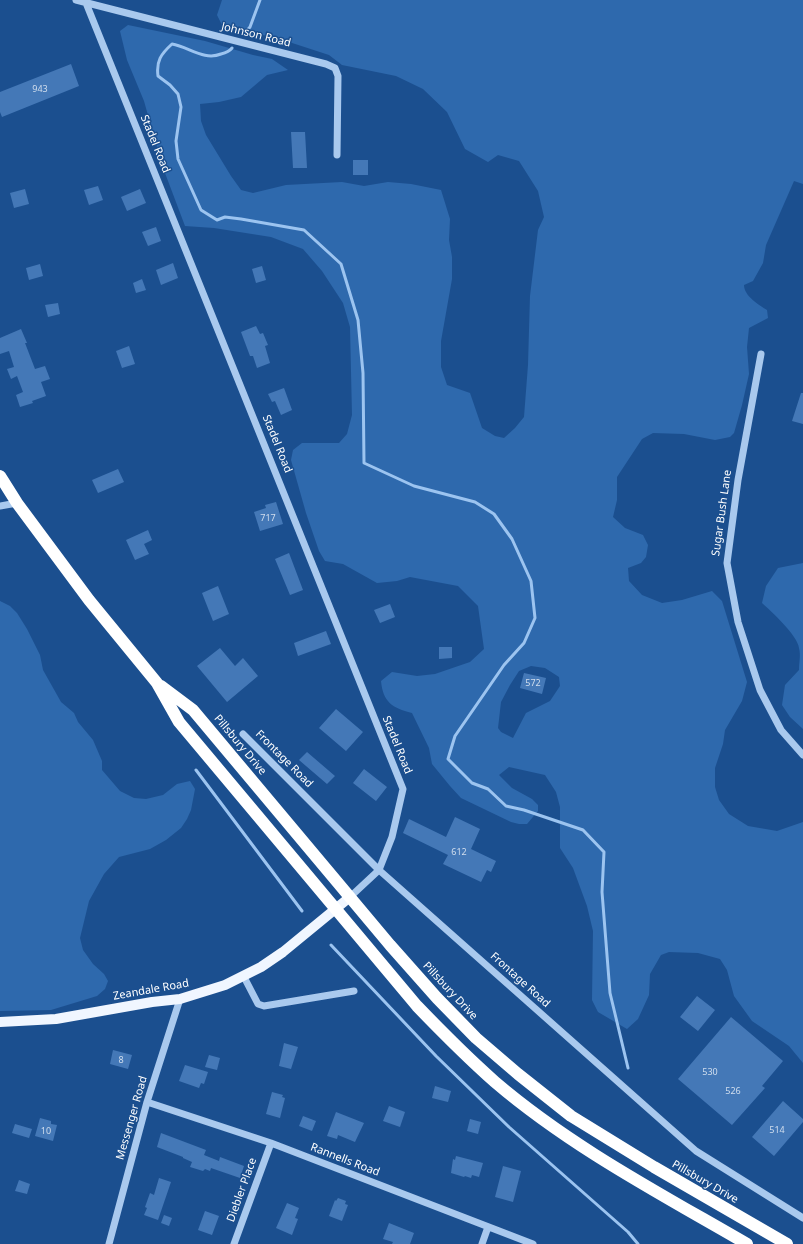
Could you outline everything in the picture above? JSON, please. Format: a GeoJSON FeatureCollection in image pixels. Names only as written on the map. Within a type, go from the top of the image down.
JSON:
{"type":"FeatureCollection","features":[{"type":"Feature","properties":{"kind":"highway","name":"Pillsbury Drive"},"geometry":{"type":"LineString","coordinates":[[0,476],[17,503],[88,600],[157,683],[179,722],[417,1006],[496,1082],[541,1118],[591,1153],[747,1244]]}},
{"type":"Feature","properties":{"kind":"highway","name":"Pillsbury Drive"},"geometry":{"type":"LineString","coordinates":[[157,683],[193,710],[436,998],[476,1038],[571,1116],[654,1167],[787,1244]]}},
{"type":"Feature","properties":{"kind":"main road","name":"Zeandale Road"},"geometry":{"type":"LineString","coordinates":[[0,1022],[56,1019],[152,1002],[180,999],[225,985],[262,967],[336,911],[350,897]]}},
{"type":"Feature","properties":{"kind":"street"},"geometry":{"type":"LineString","coordinates":[[76,0],[86,3]]}},
{"type":"Feature","properties":{"kind":"street","name":"Johnson Road"},"geometry":{"type":"LineString","coordinates":[[86,3],[326,64],[335,68],[338,76],[337,155]]}},
{"type":"Feature","properties":{"kind":"street","name":"Stadel Road"},"geometry":{"type":"LineString","coordinates":[[86,3],[403,789],[392,837],[379,870],[350,897]]}},
{"type":"Feature","properties":{"kind":"street","name":"Sugar Bush Lane"},"geometry":{"type":"LineString","coordinates":[[761,354],[738,480],[726,563],[738,622],[760,690],[781,730],[803,755]]}},
{"type":"Feature","properties":{"kind":"street"},"geometry":{"type":"LineString","coordinates":[[0,506],[17,503]]}},
{"type":"Feature","properties":{"kind":"street","name":"Frontage Road"},"geometry":{"type":"LineString","coordinates":[[243,734],[379,870],[696,1151],[803,1218]]}},
{"type":"Feature","properties":{"kind":"street"},"geometry":{"type":"LineString","coordinates":[[244,977],[258,1004],[264,1006],[354,991]]}},
{"type":"Feature","properties":{"kind":"street","name":"Messenger Road"},"geometry":{"type":"LineString","coordinates":[[109,1244],[147,1102],[180,999]]}},
{"type":"Feature","properties":{"kind":"street","name":"Rannells Road"},"geometry":{"type":"LineString","coordinates":[[147,1102],[271,1143],[533,1244]]}},
{"type":"Feature","properties":{"kind":"street","name":"Diebler Place"},"geometry":{"type":"LineString","coordinates":[[234,1244],[271,1143]]}},
{"type":"Feature","properties":{"kind":"street"},"geometry":{"type":"LineString","coordinates":[[482,1244],[488,1227]]}},
{"type":"Feature","properties":{"kind":"shaded area"},"geometry":{"type":"Polygon","coordinates":[[[222,0],[803,0],[803,184],[794,181],[766,245],[763,263],[753,281],[744,285],[746,293],[756,303],[767,310],[768,318],[749,328],[747,347],[749,374],[734,433],[730,437],[715,440],[684,434],[653,433],[642,439],[617,477],[617,500],[613,517],[625,528],[643,535],[648,545],[646,557],[641,563],[628,568],[629,581],[642,595],[662,603],[682,600],[712,591],[722,601],[747,682],[742,701],[725,730],[723,744],[715,768],[715,787],[719,800],[729,814],[748,826],[777,831],[803,822],[803,1063],[789,1046],[752,1021],[734,996],[727,970],[720,959],[698,953],[669,952],[661,955],[650,974],[649,995],[638,1019],[627,1029],[598,1012],[592,1000],[593,931],[587,906],[573,868],[560,848],[560,807],[556,792],[545,775],[509,767],[499,775],[512,788],[532,799],[538,805],[538,811],[527,824],[511,822],[461,798],[432,764],[429,748],[412,713],[399,709],[386,699],[381,681],[392,672],[417,676],[435,674],[470,662],[484,649],[478,606],[458,586],[410,577],[397,581],[377,583],[343,564],[325,561],[319,551],[306,513],[291,460],[293,450],[302,443],[339,443],[347,434],[352,415],[350,327],[343,303],[322,271],[303,249],[271,237],[214,228],[185,226],[162,165],[144,101],[127,60],[120,31],[128,25],[205,41],[272,59],[288,70],[267,75],[241,97],[219,102],[200,104],[201,121],[206,135],[241,190],[253,193],[286,185],[342,182],[364,186],[388,182],[411,184],[441,190],[450,219],[449,240],[452,257],[452,279],[441,341],[441,367],[447,385],[470,393],[482,428],[495,436],[504,438],[524,417],[528,365],[530,296],[538,230],[544,217],[538,191],[519,161],[498,155],[488,162],[465,149],[447,112],[423,89],[396,76],[342,65],[329,55],[283,40],[222,25],[217,15],[222,0]],[[531,666],[519,671],[501,702],[498,728],[501,732],[513,738],[526,713],[550,701],[560,686],[559,677],[545,668],[531,666]]]}},
{"type":"Feature","properties":{"kind":"shaded area"},"geometry":{"type":"Polygon","coordinates":[[[803,563],[803,729],[790,717],[782,705],[785,685],[799,670],[799,648],[794,637],[784,624],[762,603],[766,586],[778,568],[803,563]]]}},
{"type":"Feature","properties":{"kind":"shaded area"},"geometry":{"type":"Polygon","coordinates":[[[0,601],[10,606],[17,613],[40,655],[43,670],[61,702],[74,713],[78,722],[93,740],[102,761],[102,770],[120,791],[134,798],[146,799],[163,795],[177,784],[190,781],[195,789],[191,810],[181,828],[166,840],[150,849],[119,857],[104,874],[89,901],[80,938],[83,950],[93,964],[104,974],[108,981],[105,989],[97,996],[51,1010],[0,1011],[0,601]]]}},
{"type":"Feature","properties":{"kind":"building"},"geometry":{"type":"Polygon","coordinates":[[[71,64],[79,86],[2,117],[0,112],[0,92],[71,64]]]}},
{"type":"Feature","properties":{"kind":"building"},"geometry":{"type":"Polygon","coordinates":[[[291,132],[305,132],[307,168],[293,168],[291,132]]]}},
{"type":"Feature","properties":{"kind":"building"},"geometry":{"type":"Polygon","coordinates":[[[353,160],[368,160],[368,175],[353,175],[353,160]]]}},
{"type":"Feature","properties":{"kind":"building"},"geometry":{"type":"Polygon","coordinates":[[[98,186],[103,200],[89,205],[84,190],[98,186]]]}},
{"type":"Feature","properties":{"kind":"building"},"geometry":{"type":"Polygon","coordinates":[[[25,189],[29,204],[14,208],[10,193],[25,189]]]}},
{"type":"Feature","properties":{"kind":"building"},"geometry":{"type":"Polygon","coordinates":[[[140,189],[146,203],[127,211],[121,197],[140,189]]]}},
{"type":"Feature","properties":{"kind":"building"},"geometry":{"type":"Polygon","coordinates":[[[156,227],[161,241],[148,246],[142,232],[156,227]]]}},
{"type":"Feature","properties":{"kind":"building"},"geometry":{"type":"Polygon","coordinates":[[[173,263],[178,278],[161,285],[156,270],[173,263]]]}},
{"type":"Feature","properties":{"kind":"building"},"geometry":{"type":"Polygon","coordinates":[[[40,264],[43,276],[29,280],[26,268],[40,264]]]}},
{"type":"Feature","properties":{"kind":"building"},"geometry":{"type":"Polygon","coordinates":[[[262,266],[266,280],[256,283],[252,269],[262,266]]]}},
{"type":"Feature","properties":{"kind":"building"},"geometry":{"type":"Polygon","coordinates":[[[142,279],[146,290],[136,293],[133,283],[142,279]]]}},
{"type":"Feature","properties":{"kind":"building"},"geometry":{"type":"Polygon","coordinates":[[[58,303],[60,314],[48,317],[45,305],[58,303]]]}},
{"type":"Feature","properties":{"kind":"building"},"geometry":{"type":"Polygon","coordinates":[[[256,326],[260,334],[263,333],[268,345],[265,346],[270,363],[257,368],[253,356],[250,356],[241,332],[256,326]]]}},
{"type":"Feature","properties":{"kind":"building"},"geometry":{"type":"Polygon","coordinates":[[[21,329],[35,369],[45,366],[50,379],[41,382],[46,396],[32,401],[33,403],[20,407],[16,395],[23,392],[17,376],[11,379],[7,369],[14,367],[9,351],[0,354],[0,338],[21,329]]]}},
{"type":"Feature","properties":{"kind":"building"},"geometry":{"type":"Polygon","coordinates":[[[129,346],[135,364],[122,368],[116,351],[129,346]]]}},
{"type":"Feature","properties":{"kind":"building"},"geometry":{"type":"Polygon","coordinates":[[[284,388],[292,410],[281,415],[275,401],[272,402],[268,394],[284,388]]]}},
{"type":"Feature","properties":{"kind":"building"},"geometry":{"type":"Polygon","coordinates":[[[801,393],[803,393],[803,424],[792,421],[801,393]]]}},
{"type":"Feature","properties":{"kind":"building"},"geometry":{"type":"Polygon","coordinates":[[[118,469],[124,482],[98,493],[92,480],[118,469]]]}},
{"type":"Feature","properties":{"kind":"building"},"geometry":{"type":"Polygon","coordinates":[[[276,502],[283,524],[260,531],[254,512],[266,508],[265,505],[276,502]]]}},
{"type":"Feature","properties":{"kind":"building"},"geometry":{"type":"Polygon","coordinates":[[[148,530],[152,540],[144,544],[149,554],[135,560],[126,540],[148,530]]]}},
{"type":"Feature","properties":{"kind":"building"},"geometry":{"type":"Polygon","coordinates":[[[289,553],[303,590],[290,595],[275,559],[289,553]]]}},
{"type":"Feature","properties":{"kind":"building"},"geometry":{"type":"Polygon","coordinates":[[[218,586],[229,614],[213,621],[202,593],[218,586]]]}},
{"type":"Feature","properties":{"kind":"building"},"geometry":{"type":"Polygon","coordinates":[[[390,604],[395,617],[380,623],[374,610],[390,604]]]}},
{"type":"Feature","properties":{"kind":"building"},"geometry":{"type":"Polygon","coordinates":[[[326,631],[331,644],[298,656],[294,643],[326,631]]]}},
{"type":"Feature","properties":{"kind":"building"},"geometry":{"type":"Polygon","coordinates":[[[439,647],[452,647],[452,658],[439,659],[439,647]]]}},
{"type":"Feature","properties":{"kind":"building"},"geometry":{"type":"Polygon","coordinates":[[[220,648],[235,666],[243,658],[258,676],[227,702],[197,666],[220,648]]]}},
{"type":"Feature","properties":{"kind":"building"},"geometry":{"type":"Polygon","coordinates":[[[524,673],[546,678],[542,694],[520,688],[524,673]]]}},
{"type":"Feature","properties":{"kind":"building"},"geometry":{"type":"Polygon","coordinates":[[[336,709],[363,732],[346,751],[319,728],[336,709]]]}},
{"type":"Feature","properties":{"kind":"building"},"geometry":{"type":"Polygon","coordinates":[[[307,752],[335,776],[327,784],[299,760],[307,752]]]}},
{"type":"Feature","properties":{"kind":"building"},"geometry":{"type":"Polygon","coordinates":[[[364,769],[387,787],[376,801],[353,783],[364,769]]]}},
{"type":"Feature","properties":{"kind":"building"},"geometry":{"type":"Polygon","coordinates":[[[455,817],[480,829],[471,849],[496,861],[491,872],[487,870],[481,882],[443,864],[448,855],[403,833],[409,819],[446,837],[455,817]]]}},
{"type":"Feature","properties":{"kind":"building"},"geometry":{"type":"Polygon","coordinates":[[[697,996],[715,1010],[698,1031],[680,1017],[697,996]]]}},
{"type":"Feature","properties":{"kind":"building"},"geometry":{"type":"Polygon","coordinates":[[[731,1017],[783,1061],[762,1086],[765,1088],[732,1125],[678,1079],[731,1017]]]}},
{"type":"Feature","properties":{"kind":"building"},"geometry":{"type":"Polygon","coordinates":[[[284,1043],[298,1047],[291,1069],[279,1066],[284,1043]]]}},
{"type":"Feature","properties":{"kind":"building"},"geometry":{"type":"Polygon","coordinates":[[[113,1050],[132,1055],[128,1069],[110,1064],[113,1050]]]}},
{"type":"Feature","properties":{"kind":"building"},"geometry":{"type":"Polygon","coordinates":[[[209,1055],[220,1058],[217,1070],[205,1067],[209,1055]]]}},
{"type":"Feature","properties":{"kind":"building"},"geometry":{"type":"Polygon","coordinates":[[[185,1065],[208,1072],[204,1084],[201,1083],[199,1088],[179,1081],[185,1065]]]}},
{"type":"Feature","properties":{"kind":"building"},"geometry":{"type":"Polygon","coordinates":[[[435,1086],[451,1091],[448,1102],[432,1098],[435,1086]]]}},
{"type":"Feature","properties":{"kind":"building"},"geometry":{"type":"Polygon","coordinates":[[[272,1092],[283,1095],[282,1097],[285,1098],[280,1118],[266,1114],[272,1092]]]}},
{"type":"Feature","properties":{"kind":"building"},"geometry":{"type":"Polygon","coordinates":[[[783,1101],[803,1119],[803,1122],[774,1156],[752,1137],[783,1101]]]}},
{"type":"Feature","properties":{"kind":"building"},"geometry":{"type":"Polygon","coordinates":[[[389,1106],[405,1112],[400,1127],[383,1121],[389,1106]]]}},
{"type":"Feature","properties":{"kind":"building"},"geometry":{"type":"Polygon","coordinates":[[[336,1112],[364,1123],[355,1142],[338,1135],[337,1139],[327,1136],[336,1112]]]}},
{"type":"Feature","properties":{"kind":"building"},"geometry":{"type":"Polygon","coordinates":[[[303,1116],[316,1121],[312,1131],[299,1126],[303,1116]]]}},
{"type":"Feature","properties":{"kind":"building"},"geometry":{"type":"Polygon","coordinates":[[[40,1118],[51,1121],[51,1124],[57,1125],[53,1141],[35,1136],[40,1118]]]}},
{"type":"Feature","properties":{"kind":"building"},"geometry":{"type":"Polygon","coordinates":[[[470,1119],[481,1122],[478,1134],[467,1131],[470,1119]]]}},
{"type":"Feature","properties":{"kind":"building"},"geometry":{"type":"Polygon","coordinates":[[[15,1124],[32,1129],[29,1138],[12,1133],[15,1124]]]}},
{"type":"Feature","properties":{"kind":"building"},"geometry":{"type":"Polygon","coordinates":[[[161,1133],[206,1150],[204,1155],[219,1161],[220,1157],[244,1166],[240,1178],[211,1168],[210,1171],[205,1169],[203,1171],[190,1167],[192,1162],[157,1147],[161,1133]]]}},
{"type":"Feature","properties":{"kind":"building"},"geometry":{"type":"Polygon","coordinates":[[[456,1156],[483,1163],[479,1177],[472,1175],[471,1178],[464,1177],[451,1173],[453,1159],[455,1160],[456,1156]]]}},
{"type":"Feature","properties":{"kind":"building"},"geometry":{"type":"Polygon","coordinates":[[[503,1166],[521,1171],[513,1202],[495,1197],[503,1166]]]}},
{"type":"Feature","properties":{"kind":"building"},"geometry":{"type":"Polygon","coordinates":[[[159,1178],[171,1182],[158,1220],[144,1215],[150,1193],[154,1195],[159,1178]]]}},
{"type":"Feature","properties":{"kind":"building"},"geometry":{"type":"Polygon","coordinates":[[[19,1180],[30,1184],[27,1194],[15,1191],[19,1180]]]}},
{"type":"Feature","properties":{"kind":"building"},"geometry":{"type":"Polygon","coordinates":[[[338,1198],[346,1201],[345,1204],[348,1205],[342,1221],[329,1216],[335,1200],[336,1201],[338,1198]]]}},
{"type":"Feature","properties":{"kind":"building"},"geometry":{"type":"Polygon","coordinates":[[[287,1203],[299,1208],[295,1218],[298,1219],[292,1235],[276,1228],[287,1203]]]}},
{"type":"Feature","properties":{"kind":"building"},"geometry":{"type":"Polygon","coordinates":[[[205,1211],[219,1216],[212,1235],[198,1230],[205,1211]]]}},
{"type":"Feature","properties":{"kind":"building"},"geometry":{"type":"Polygon","coordinates":[[[164,1215],[172,1218],[169,1226],[161,1223],[164,1215]]]}},
{"type":"Feature","properties":{"kind":"building"},"geometry":{"type":"Polygon","coordinates":[[[389,1223],[414,1233],[410,1244],[392,1244],[393,1242],[383,1239],[389,1223]]]}},
{"type":"Feature","properties":{"kind":"waterway"},"geometry":{"type":"LineString","coordinates":[[244,34],[250,27],[260,0]]}},
{"type":"Feature","properties":{"kind":"waterway"},"geometry":{"type":"LineString","coordinates":[[232,48],[225,53],[209,56],[172,44],[160,58],[158,76],[170,85],[178,94],[181,107],[176,141],[178,159],[201,210],[217,220],[225,217],[304,230],[341,264],[358,320],[363,373],[364,463],[414,486],[475,502],[494,514],[512,539],[531,581],[535,618],[524,643],[504,665],[455,736],[448,759],[472,783],[488,789],[506,806],[524,810],[583,830],[604,852],[602,892],[610,993],[628,1068]]}},
{"type":"Feature","properties":{"kind":"waterway"},"geometry":{"type":"LineString","coordinates":[[196,770],[302,911]]}},
{"type":"Feature","properties":{"kind":"waterway"},"geometry":{"type":"LineString","coordinates":[[331,945],[436,1056],[509,1127],[628,1232],[638,1244]]}}]}
